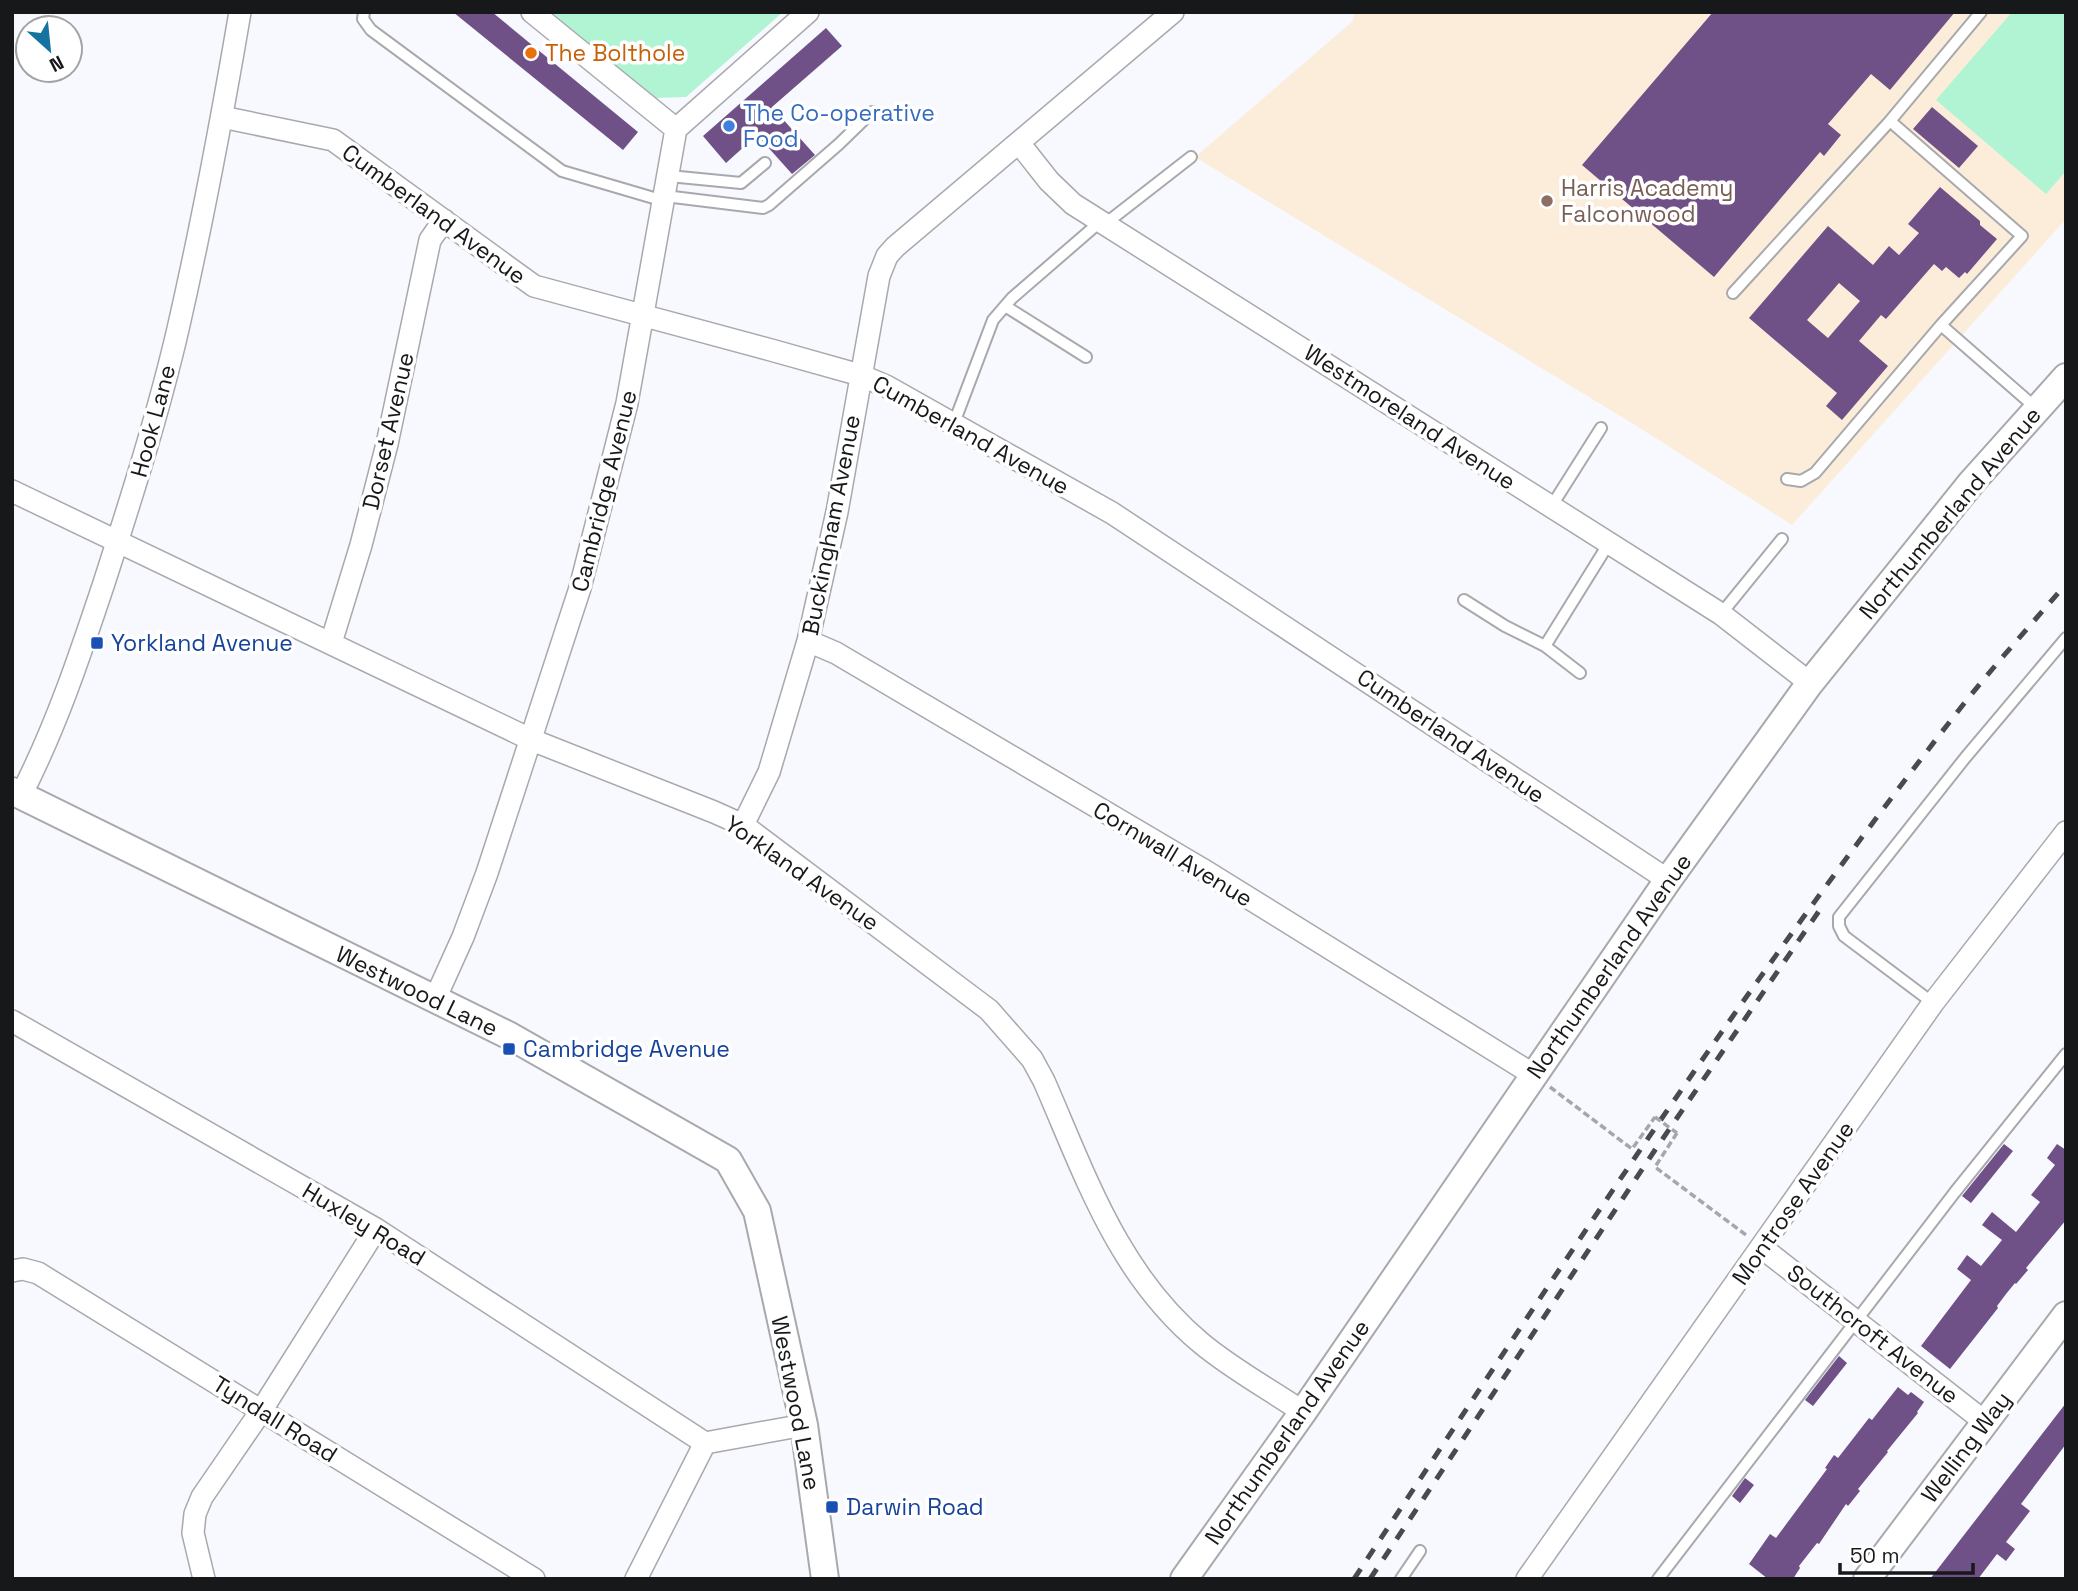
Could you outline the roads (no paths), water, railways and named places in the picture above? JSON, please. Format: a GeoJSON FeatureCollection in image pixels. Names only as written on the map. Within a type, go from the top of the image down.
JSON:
{"type":"FeatureCollection","features":[{"type":"Feature","properties":{"kind":"street","name":"Hook Lane"},"geometry":{"type":"LineString","coordinates":[[15,800],[37,764],[69,687],[153,424],[178,330],[222,117],[240,12]]}},
{"type":"Feature","properties":{"kind":"street"},"geometry":{"type":"LineString","coordinates":[[531,12],[676,130],[807,12]]}},
{"type":"Feature","properties":{"kind":"street","name":"Buckingham Avenue"},"geometry":{"type":"LineString","coordinates":[[743,825],[769,772],[808,641],[837,512],[879,276],[887,256],[1173,12]]}},
{"type":"Feature","properties":{"kind":"street","name":"Cumberland Avenue"},"geometry":{"type":"LineString","coordinates":[[222,117],[334,140],[534,286],[860,375],[886,386],[1112,513],[1668,880]]}},
{"type":"Feature","properties":{"kind":"street","name":"Cambridge Avenue"},"geometry":{"type":"LineString","coordinates":[[435,999],[488,873],[580,588],[612,471],[644,317],[672,140],[676,130]]}},
{"type":"Feature","properties":{"kind":"street","name":"Westmoreland Avenue"},"geometry":{"type":"LineString","coordinates":[[1019,143],[1062,194],[1103,222],[1721,614],[1810,683]]}},
{"type":"Feature","properties":{"kind":"street","name":"Dorset Avenue"},"geometry":{"type":"LineString","coordinates":[[331,643],[361,545],[387,444],[430,240],[444,220]]}},
{"type":"Feature","properties":{"kind":"street","name":"Northumberland Avenue"},"geometry":{"type":"LineString","coordinates":[[1184,1579],[1303,1412],[1668,880],[1810,683],[1971,483],[2066,377]]}},
{"type":"Feature","properties":{"kind":"street","name":"Yorkland Avenue"},"geometry":{"type":"LineString","coordinates":[[12,491],[532,740],[743,825],[989,1010],[1032,1059],[1107,1225],[1140,1279],[1202,1344],[1303,1412]]}},
{"type":"Feature","properties":{"kind":"street","name":"Cornwall Avenue"},"geometry":{"type":"LineString","coordinates":[[808,641],[836,653],[1202,869],[1534,1075]]}},
{"type":"Feature","properties":{"kind":"street","name":"Westwood Lane"},"geometry":{"type":"LineString","coordinates":[[15,800],[435,999],[546,1056],[728,1160],[757,1211],[804,1425],[825,1579]]}},
{"type":"Feature","properties":{"kind":"street","name":"Montrose Avenue"},"geometry":{"type":"LineString","coordinates":[[1527,1579],[1933,1003],[2066,832]]}},
{"type":"Feature","properties":{"kind":"street","name":"Huxley Road"},"geometry":{"type":"LineString","coordinates":[[12,1021],[376,1229],[705,1443]]}},
{"type":"Feature","properties":{"kind":"street"},"geometry":{"type":"LineString","coordinates":[[204,1579],[193,1533],[195,1514],[202,1497],[261,1411],[376,1229]]}},
{"type":"Feature","properties":{"kind":"street","name":"Southcroft Avenue"},"geometry":{"type":"LineString","coordinates":[[1761,1247],[1985,1422]]}},
{"type":"Feature","properties":{"kind":"street","name":"Tyndall Road"},"geometry":{"type":"LineString","coordinates":[[12,1271],[23,1269],[38,1273],[534,1579]]}},
{"type":"Feature","properties":{"kind":"street","name":"Welling Way"},"geometry":{"type":"LineString","coordinates":[[1867,1579],[2066,1315]]}},
{"type":"Feature","properties":{"kind":"street"},"geometry":{"type":"LineString","coordinates":[[636,1579],[705,1443],[804,1425]]}},
{"type":"Feature","properties":{"kind":"lane"},"geometry":{"type":"LineString","coordinates":[[364,12],[363,19],[371,30],[562,171],[763,208],[839,145],[872,112]]}},
{"type":"Feature","properties":{"kind":"lane"},"geometry":{"type":"LineString","coordinates":[[1733,293],[1890,121],[1982,12]]}},
{"type":"Feature","properties":{"kind":"lane"},"geometry":{"type":"LineString","coordinates":[[1787,479],[1801,481],[1815,473],[1941,325],[2022,236],[1890,121]]}},
{"type":"Feature","properties":{"kind":"lane"},"geometry":{"type":"LineString","coordinates":[[954,423],[993,320],[1005,306],[1103,222],[1191,157]]}},
{"type":"Feature","properties":{"kind":"lane"},"geometry":{"type":"LineString","coordinates":[[666,191],[741,183],[765,163]]}},
{"type":"Feature","properties":{"kind":"lane"},"geometry":{"type":"LineString","coordinates":[[1005,306],[1086,356]]}},
{"type":"Feature","properties":{"kind":"lane"},"geometry":{"type":"LineString","coordinates":[[1941,325],[2036,408]]}},
{"type":"Feature","properties":{"kind":"lane"},"geometry":{"type":"LineString","coordinates":[[1551,507],[1601,428]]}},
{"type":"Feature","properties":{"kind":"lane"},"geometry":{"type":"LineString","coordinates":[[1721,614],[1782,539]]}},
{"type":"Feature","properties":{"kind":"lane"},"geometry":{"type":"LineString","coordinates":[[1545,646],[1609,543]]}},
{"type":"Feature","properties":{"kind":"lane"},"geometry":{"type":"LineString","coordinates":[[1464,600],[1505,626],[1545,646],[1580,673]]}},
{"type":"Feature","properties":{"kind":"lane"},"geometry":{"type":"LineString","coordinates":[[1933,1003],[1844,936],[1839,926],[1839,917],[1965,758],[2066,638]]}},
{"type":"Feature","properties":{"kind":"lane"},"geometry":{"type":"LineString","coordinates":[[1657,1579],[1964,1181],[2066,1054]]}},
{"type":"Feature","properties":{"kind":"lane"},"geometry":{"type":"LineString","coordinates":[[1401,1579],[1420,1551]]}},
{"type":"Feature","properties":{"kind":"railway"},"geometry":{"type":"LineString","coordinates":[[1354,1579],[1646,1141],[1797,926],[1955,715],[2066,584]]}},
{"type":"Feature","properties":{"kind":"railway"},"geometry":{"type":"LineString","coordinates":[[1370,1579],[1655,1150],[1819,911]]}},
{"type":"Feature","properties":{"kind":"place","name":"The Bolthole"},"geometry":{"type":"Point","coordinates":[531,53]}},
{"type":"Feature","properties":{"kind":"place","name":"The Co-operative Food"},"geometry":{"type":"Point","coordinates":[729,126]}},
{"type":"Feature","properties":{"kind":"place","name":"Harris Academy Falconwood"},"geometry":{"type":"Point","coordinates":[1547,201]}},
{"type":"Feature","properties":{"kind":"place","name":"Yorkland Avenue"},"geometry":{"type":"Point","coordinates":[97,643]}},
{"type":"Feature","properties":{"kind":"place","name":"Cambridge Avenue"},"geometry":{"type":"Point","coordinates":[509,1049]}},
{"type":"Feature","properties":{"kind":"place","name":"Darwin Road"},"geometry":{"type":"Point","coordinates":[832,1507]}}]}
